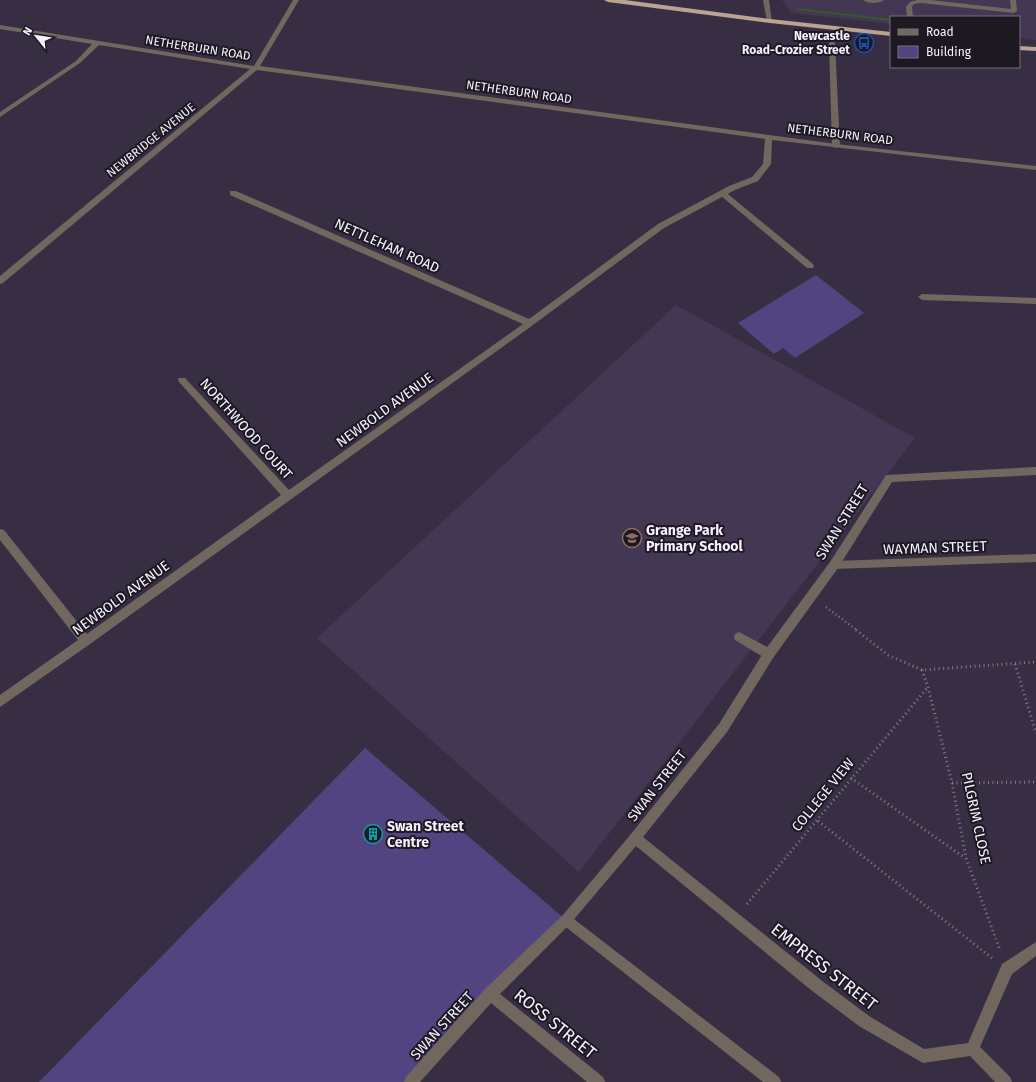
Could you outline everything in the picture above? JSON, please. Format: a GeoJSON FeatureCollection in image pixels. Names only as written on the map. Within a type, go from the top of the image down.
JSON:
{"type":"FeatureCollection","features":[{"type":"Feature","properties":{"kind":"highway"},"geometry":{"type":"LineString","coordinates":[[608,0],[770,21],[890,34]]}},
{"type":"Feature","properties":{"kind":"highway"},"geometry":{"type":"LineString","coordinates":[[1020,48],[1036,49]]}},
{"type":"Feature","properties":{"kind":"street","name":"NEWBRIDGE AVENUE"},"geometry":{"type":"LineString","coordinates":[[0,280],[256,68],[296,0]]}},
{"type":"Feature","properties":{"kind":"street"},"geometry":{"type":"LineString","coordinates":[[766,0],[770,21]]}},
{"type":"Feature","properties":{"kind":"street"},"geometry":{"type":"LineString","coordinates":[[866,0],[881,0]]}},
{"type":"Feature","properties":{"kind":"street"},"geometry":{"type":"LineString","coordinates":[[910,16],[909,7],[912,3],[921,1],[1014,11],[1013,0]]}},
{"type":"Feature","properties":{"kind":"street","name":"NETHERBURN ROAD"},"geometry":{"type":"LineString","coordinates":[[0,28],[256,68],[836,146],[1036,168]]}},
{"type":"Feature","properties":{"kind":"street"},"geometry":{"type":"LineString","coordinates":[[832,43],[836,146]]}},
{"type":"Feature","properties":{"kind":"street"},"geometry":{"type":"LineString","coordinates":[[0,115],[78,62],[96,44]]}},
{"type":"Feature","properties":{"kind":"street","name":"NEWBOLD AVENUE"},"geometry":{"type":"LineString","coordinates":[[0,702],[530,323],[661,226],[723,193],[755,180],[767,164],[769,137]]}},
{"type":"Feature","properties":{"kind":"street"},"geometry":{"type":"LineString","coordinates":[[723,193],[810,266]]}},
{"type":"Feature","properties":{"kind":"street","name":"NETTLEHAM ROAD"},"geometry":{"type":"LineString","coordinates":[[233,194],[530,323]]}},
{"type":"Feature","properties":{"kind":"street"},"geometry":{"type":"LineString","coordinates":[[922,297],[1036,301]]}},
{"type":"Feature","properties":{"kind":"street","name":"NORTHWOOD COURT"},"geometry":{"type":"LineString","coordinates":[[182,380],[288,496]]}},
{"type":"Feature","properties":{"kind":"street","name":"SWAN STREET"},"geometry":{"type":"LineString","coordinates":[[413,1082],[490,994],[566,920],[635,838],[723,728],[769,654],[834,565],[889,478],[1036,471]]}},
{"type":"Feature","properties":{"kind":"street"},"geometry":{"type":"LineString","coordinates":[[0,533],[86,641]]}},
{"type":"Feature","properties":{"kind":"street","name":"WAYMAN STREET"},"geometry":{"type":"LineString","coordinates":[[834,565],[1036,558]]}},
{"type":"Feature","properties":{"kind":"street"},"geometry":{"type":"LineString","coordinates":[[739,637],[769,654]]}},
{"type":"Feature","properties":{"kind":"street","name":"EMPRESS STREET"},"geometry":{"type":"LineString","coordinates":[[635,838],[736,918],[816,985],[864,1021],[923,1056],[972,1049]]}},
{"type":"Feature","properties":{"kind":"street"},"geometry":{"type":"LineString","coordinates":[[566,920],[774,1082]]}},
{"type":"Feature","properties":{"kind":"street"},"geometry":{"type":"LineString","coordinates":[[1005,1082],[972,1049],[1007,969],[1036,948]]}},
{"type":"Feature","properties":{"kind":"street","name":"ROSS STREET"},"geometry":{"type":"LineString","coordinates":[[490,994],[598,1082]]}},
{"type":"Feature","properties":{"kind":"path"},"geometry":{"type":"LineString","coordinates":[[812,596],[888,655],[922,670],[1036,662]]}},
{"type":"Feature","properties":{"kind":"path"},"geometry":{"type":"LineString","coordinates":[[1015,664],[1036,734]]}},
{"type":"Feature","properties":{"kind":"path","name":"PILGRIM CLOSE"},"geometry":{"type":"LineString","coordinates":[[922,670],[928,687],[952,783],[966,858],[1007,969]]}},
{"type":"Feature","properties":{"kind":"path","name":"COLLEGE VIEW"},"geometry":{"type":"LineString","coordinates":[[736,918],[928,687]]}},
{"type":"Feature","properties":{"kind":"path"},"geometry":{"type":"LineString","coordinates":[[851,778],[966,858]]}},
{"type":"Feature","properties":{"kind":"path"},"geometry":{"type":"LineString","coordinates":[[952,783],[1036,782]]}},
{"type":"Feature","properties":{"kind":"path"},"geometry":{"type":"LineString","coordinates":[[818,821],[1007,969]]}},
{"type":"Feature","properties":{"kind":"shaded area"},"geometry":{"type":"Polygon","coordinates":[[[782,0],[1036,0],[1036,40],[1020,38],[1020,16],[890,16],[890,24],[792,13],[782,0]]]}},
{"type":"Feature","properties":{"kind":"shaded area","name":"Grange Park Primary School"},"geometry":{"type":"Polygon","coordinates":[[[676,305],[915,438],[579,872],[317,638],[676,305]]]}},
{"type":"Feature","properties":{"kind":"green space"},"geometry":{"type":"Polygon","coordinates":[[[796,8],[890,19],[890,21],[798,10],[796,8]]]}},
{"type":"Feature","properties":{"kind":"building"},"geometry":{"type":"Polygon","coordinates":[[[816,275],[864,313],[795,358],[783,348],[774,354],[738,323],[816,275]]]}},
{"type":"Feature","properties":{"kind":"building","name":"Swan Street Centre"},"geometry":{"type":"Polygon","coordinates":[[[365,748],[566,920],[411,1082],[39,1082],[365,748]]]}},
{"type":"Feature","properties":{"kind":"place","name":"Newcastle Road-Crozier Street"},"geometry":{"type":"Point","coordinates":[864,43]}},
{"type":"Feature","properties":{"kind":"place","name":"Grange Park Primary School"},"geometry":{"type":"Point","coordinates":[632,538]}},
{"type":"Feature","properties":{"kind":"place","name":"Swan Street Centre"},"geometry":{"type":"Point","coordinates":[373,834]}}]}
